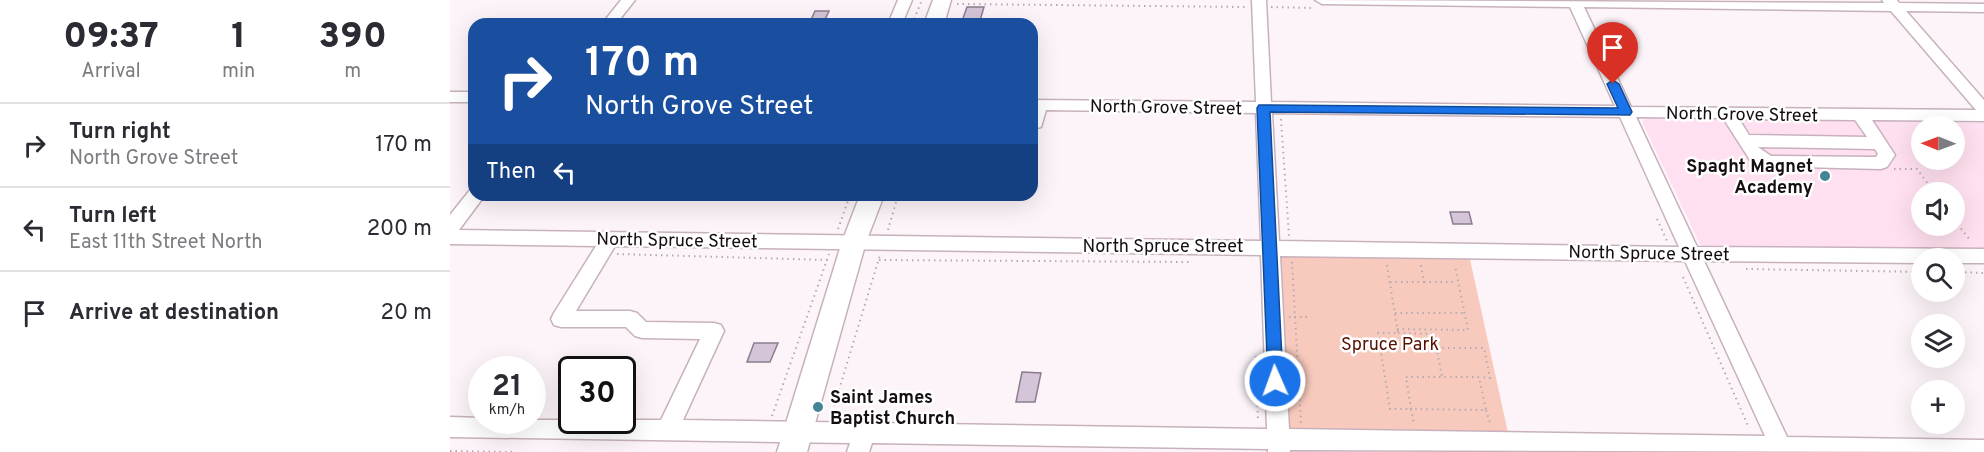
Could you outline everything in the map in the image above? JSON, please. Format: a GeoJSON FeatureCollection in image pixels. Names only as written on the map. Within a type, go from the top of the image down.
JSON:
{"type":"FeatureCollection","features":[{"type":"Feature","properties":{"kind":"main road"},"geometry":{"type":"LineString","coordinates":[[936,18],[942,0]]}},
{"type":"Feature","properties":{"kind":"main road"},"geometry":{"type":"LineString","coordinates":[[796,442],[844,242],[868,201]]}},
{"type":"Feature","properties":{"kind":"street"},"geometry":{"type":"LineString","coordinates":[[614,18],[628,0]]}},
{"type":"Feature","properties":{"kind":"street"},"geometry":{"type":"LineString","coordinates":[[898,18],[905,0]]}},
{"type":"Feature","properties":{"kind":"street"},"geometry":{"type":"LineString","coordinates":[[1259,0],[1278,445]]}},
{"type":"Feature","properties":{"kind":"street"},"geometry":{"type":"LineString","coordinates":[[1322,0],[1892,3],[1984,8]]}},
{"type":"Feature","properties":{"kind":"street"},"geometry":{"type":"LineString","coordinates":[[1575,1],[1626,112],[1682,254],[1782,449]]}},
{"type":"Feature","properties":{"kind":"street"},"geometry":{"type":"LineString","coordinates":[[1892,3],[1984,111]]}},
{"type":"Feature","properties":{"kind":"street"},"geometry":{"type":"LineString","coordinates":[[450,97],[468,97]]}},
{"type":"Feature","properties":{"kind":"street","name":"North Grove Street"},"geometry":{"type":"LineString","coordinates":[[1038,105],[1984,116]]}},
{"type":"Feature","properties":{"kind":"street"},"geometry":{"type":"LineString","coordinates":[[1728,114],[1751,151],[1763,160],[1881,163],[1887,155],[1860,115]]}},
{"type":"Feature","properties":{"kind":"street"},"geometry":{"type":"LineString","coordinates":[[450,228],[471,201]]}},
{"type":"Feature","properties":{"kind":"street","name":"North Spruce Street"},"geometry":{"type":"LineString","coordinates":[[450,237],[605,247],[844,242],[881,252],[1291,255],[1979,251]]}},
{"type":"Feature","properties":{"kind":"street"},"geometry":{"type":"LineString","coordinates":[[605,247],[561,319],[630,319],[642,330],[714,331],[668,429]]}},
{"type":"Feature","properties":{"kind":"street"},"geometry":{"type":"LineString","coordinates":[[450,427],[766,431],[796,442],[828,432],[861,442],[1984,450]]}},
{"type":"Feature","properties":{"kind":"path"},"geometry":{"type":"LineString","coordinates":[[914,18],[922,0]]}},
{"type":"Feature","properties":{"kind":"path"},"geometry":{"type":"LineString","coordinates":[[1281,119],[1302,429]]}},
{"type":"Feature","properties":{"kind":"path"},"geometry":{"type":"LineString","coordinates":[[766,431],[827,260],[844,242],[849,201]]}},
{"type":"Feature","properties":{"kind":"path"},"geometry":{"type":"LineString","coordinates":[[828,432],[896,201]]}},
{"type":"Feature","properties":{"kind":"path"},"geometry":{"type":"LineString","coordinates":[[1653,210],[1682,254],[1753,435]]}},
{"type":"Feature","properties":{"kind":"path"},"geometry":{"type":"LineString","coordinates":[[1965,233],[1979,251]]}},
{"type":"Feature","properties":{"kind":"path"},"geometry":{"type":"LineString","coordinates":[[605,247],[827,260]]}},
{"type":"Feature","properties":{"kind":"path"},"geometry":{"type":"LineString","coordinates":[[881,252],[1195,262]]}},
{"type":"Feature","properties":{"kind":"path"},"geometry":{"type":"LineString","coordinates":[[1270,255],[1291,255]]}},
{"type":"Feature","properties":{"kind":"path"},"geometry":{"type":"LineString","coordinates":[[1387,264],[1397,331]]}},
{"type":"Feature","properties":{"kind":"path"},"geometry":{"type":"LineString","coordinates":[[1421,265],[1424,282]]}},
{"type":"Feature","properties":{"kind":"path"},"geometry":{"type":"LineString","coordinates":[[1463,266],[1455,266],[1468,330],[1378,333],[1390,409],[1486,410]]}},
{"type":"Feature","properties":{"kind":"path"},"geometry":{"type":"LineString","coordinates":[[1965,272],[1984,273]]}},
{"type":"Feature","properties":{"kind":"path"},"geometry":{"type":"LineString","coordinates":[[1390,282],[1458,282]]}},
{"type":"Feature","properties":{"kind":"path"},"geometry":{"type":"LineString","coordinates":[[1395,313],[1464,314]]}},
{"type":"Feature","properties":{"kind":"path"},"geometry":{"type":"LineString","coordinates":[[1286,317],[1310,317]]}},
{"type":"Feature","properties":{"kind":"path"},"geometry":{"type":"LineString","coordinates":[[1397,331],[1434,334],[1442,377]]}},
{"type":"Feature","properties":{"kind":"path"},"geometry":{"type":"LineString","coordinates":[[1414,425],[1406,377],[1490,378],[1484,348],[1437,348]]}},
{"type":"Feature","properties":{"kind":"path"},"geometry":{"type":"LineString","coordinates":[[1479,377],[1491,426]]}},
{"type":"Feature","properties":{"kind":"path"},"geometry":{"type":"LineString","coordinates":[[450,451],[512,452]]}},
{"type":"Feature","properties":{"kind":"shaded area","name":"Spaght Magnet Academy"},"geometry":{"type":"Polygon","coordinates":[[[1652,118],[1911,122],[1911,170],[1965,170],[1965,123],[1984,123],[1984,251],[1965,251],[1965,248],[1911,248],[1911,250],[1708,248],[1701,246],[1643,120],[1652,118]]]}},
{"type":"Feature","properties":{"kind":"green space","name":"Spruce Park"},"geometry":{"type":"Polygon","coordinates":[[[1270,247],[1468,250],[1510,442],[1278,438],[1270,247]]]}},
{"type":"Feature","properties":{"kind":"building"},"geometry":{"type":"Polygon","coordinates":[[[967,7],[984,7],[981,18],[963,18],[967,7]]]}},
{"type":"Feature","properties":{"kind":"building"},"geometry":{"type":"Polygon","coordinates":[[[815,11],[829,11],[826,18],[812,18],[815,11]]]}},
{"type":"Feature","properties":{"kind":"building"},"geometry":{"type":"Polygon","coordinates":[[[1450,212],[1469,212],[1472,224],[1453,224],[1450,212]]]}},
{"type":"Feature","properties":{"kind":"building"},"geometry":{"type":"Polygon","coordinates":[[[754,343],[778,343],[770,362],[747,362],[754,343]]]}},
{"type":"Feature","properties":{"kind":"building"},"geometry":{"type":"Polygon","coordinates":[[[1022,372],[1041,373],[1035,402],[1016,402],[1022,372]]]}},
{"type":"Feature","properties":{"kind":"place","name":"Spaght Magnet Academy"},"geometry":{"type":"Point","coordinates":[1825,176]}},
{"type":"Feature","properties":{"kind":"place","name":"Saint James Baptist Church"},"geometry":{"type":"Point","coordinates":[818,407]}},
{"type":"Feature","properties":{"kind":"route"},"geometry":{"type":"LineString","coordinates":[[1275,381],[1263,108],[1626,112],[1613,84]]}}]}
